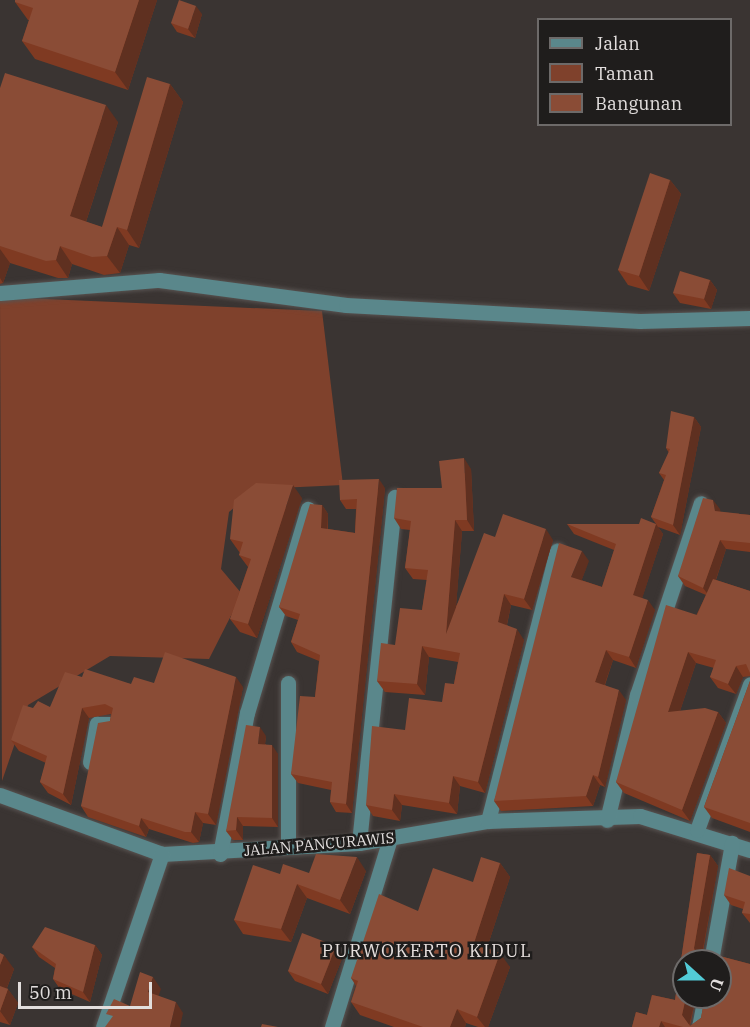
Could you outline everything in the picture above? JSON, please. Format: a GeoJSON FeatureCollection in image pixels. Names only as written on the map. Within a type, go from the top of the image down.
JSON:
{"type":"FeatureCollection","features":[{"type":"Feature","properties":{"kind":"street"},"geometry":{"type":"LineString","coordinates":[[0,293],[159,280],[369,306],[640,321],[750,318]]}},
{"type":"Feature","properties":{"kind":"street"},"geometry":{"type":"LineString","coordinates":[[359,843],[395,497]]}},
{"type":"Feature","properties":{"kind":"street"},"geometry":{"type":"LineString","coordinates":[[607,820],[637,695],[701,503]]}},
{"type":"Feature","properties":{"kind":"street"},"geometry":{"type":"LineString","coordinates":[[220,854],[247,713],[308,509]]}},
{"type":"Feature","properties":{"kind":"street"},"geometry":{"type":"LineString","coordinates":[[489,821],[557,551]]}},
{"type":"Feature","properties":{"kind":"street"},"geometry":{"type":"LineString","coordinates":[[288,682],[288,845]]}},
{"type":"Feature","properties":{"kind":"street"},"geometry":{"type":"LineString","coordinates":[[697,830],[750,684]]}},
{"type":"Feature","properties":{"kind":"street"},"geometry":{"type":"LineString","coordinates":[[86,784],[98,724],[112,724]]}},
{"type":"Feature","properties":{"kind":"street","name":"JALAN PANCURAWIS"},"geometry":{"type":"LineString","coordinates":[[0,795],[162,854],[220,854],[288,845],[359,843],[489,821],[607,820],[640,816],[697,830],[750,850]]}},
{"type":"Feature","properties":{"kind":"street"},"geometry":{"type":"LineString","coordinates":[[76,823],[82,806]]}},
{"type":"Feature","properties":{"kind":"street"},"geometry":{"type":"LineString","coordinates":[[332,1027],[390,839]]}},
{"type":"Feature","properties":{"kind":"street"},"geometry":{"type":"LineString","coordinates":[[713,949],[732,843]]}},
{"type":"Feature","properties":{"kind":"street"},"geometry":{"type":"LineString","coordinates":[[103,1027],[162,854]]}},
{"type":"Feature","properties":{"kind":"street"},"geometry":{"type":"LineString","coordinates":[[699,1027],[703,1009]]}},
{"type":"Feature","properties":{"kind":"green space"},"geometry":{"type":"Polygon","coordinates":[[[0,297],[322,311],[343,485],[257,489],[229,512],[221,569],[242,594],[209,659],[110,656],[28,705],[2,781],[0,297]]]}},
{"type":"Feature","properties":{"kind":"building"},"geometry":{"type":"Polygon","coordinates":[[[15,0],[139,0],[115,72],[22,41],[33,8],[15,2],[15,0]]]}},
{"type":"Feature","properties":{"kind":"building"},"geometry":{"type":"Polygon","coordinates":[[[179,0],[196,6],[188,29],[171,23],[179,0]]]}},
{"type":"Feature","properties":{"kind":"building"},"geometry":{"type":"Polygon","coordinates":[[[5,73],[106,105],[70,216],[102,227],[147,77],[170,84],[127,230],[117,227],[107,256],[92,257],[60,246],[56,260],[46,261],[0,246],[0,88],[5,73]]]}},
{"type":"Feature","properties":{"kind":"building"},"geometry":{"type":"Polygon","coordinates":[[[650,173],[670,180],[639,276],[618,270],[650,173]]]}},
{"type":"Feature","properties":{"kind":"building"},"geometry":{"type":"Polygon","coordinates":[[[680,271],[710,280],[704,299],[673,293],[680,271]]]}},
{"type":"Feature","properties":{"kind":"building"},"geometry":{"type":"Polygon","coordinates":[[[671,411],[694,417],[673,525],[651,517],[666,475],[659,473],[670,449],[666,448],[671,411]]]}},
{"type":"Feature","properties":{"kind":"building"},"geometry":{"type":"Polygon","coordinates":[[[464,458],[467,520],[455,520],[446,634],[484,533],[495,537],[503,514],[546,529],[524,599],[504,594],[498,622],[517,629],[478,782],[453,776],[449,803],[394,794],[392,810],[366,805],[372,726],[405,730],[409,698],[442,702],[445,683],[454,684],[460,653],[422,646],[417,684],[377,681],[381,643],[395,645],[400,608],[422,610],[428,570],[405,568],[411,521],[394,518],[397,488],[442,488],[439,461],[464,458]]]}},
{"type":"Feature","properties":{"kind":"building"},"geometry":{"type":"Polygon","coordinates":[[[379,479],[346,804],[330,802],[332,782],[291,774],[300,696],[315,697],[320,655],[291,642],[300,614],[279,607],[310,504],[322,505],[321,528],[355,533],[357,499],[340,500],[339,480],[379,479]]]}},
{"type":"Feature","properties":{"kind":"building"},"geometry":{"type":"Polygon","coordinates":[[[256,483],[293,485],[248,624],[230,619],[251,559],[239,555],[243,542],[230,539],[234,500],[256,483]]]}},
{"type":"Feature","properties":{"kind":"building"},"geometry":{"type":"Polygon","coordinates":[[[703,498],[713,500],[715,511],[750,515],[750,543],[720,540],[703,588],[678,576],[703,498]]]}},
{"type":"Feature","properties":{"kind":"building"},"geometry":{"type":"Polygon","coordinates":[[[641,518],[656,524],[633,595],[648,600],[629,657],[606,650],[595,682],[619,690],[598,777],[593,775],[586,796],[494,801],[559,543],[582,551],[571,577],[602,587],[616,544],[567,524],[639,524],[641,518]]]}},
{"type":"Feature","properties":{"kind":"building"},"geometry":{"type":"Polygon","coordinates":[[[713,579],[750,591],[750,673],[746,664],[736,666],[728,684],[710,677],[716,660],[688,652],[668,712],[705,708],[718,712],[682,810],[616,782],[666,605],[697,615],[713,579]]]}},
{"type":"Feature","properties":{"kind":"building"},"geometry":{"type":"Polygon","coordinates":[[[165,652],[236,677],[208,814],[195,812],[191,832],[141,818],[139,826],[81,806],[98,723],[110,721],[113,708],[105,704],[82,708],[63,794],[40,782],[47,756],[11,740],[23,705],[33,708],[38,701],[50,707],[65,672],[82,677],[85,669],[131,684],[134,677],[154,683],[165,652]]]}},
{"type":"Feature","properties":{"kind":"building"},"geometry":{"type":"Polygon","coordinates":[[[750,681],[750,823],[704,807],[750,681]]]}},
{"type":"Feature","properties":{"kind":"building"},"geometry":{"type":"Polygon","coordinates":[[[246,725],[260,727],[258,744],[272,745],[272,818],[237,817],[236,830],[226,831],[246,725]]]}},
{"type":"Feature","properties":{"kind":"building"},"geometry":{"type":"Polygon","coordinates":[[[697,853],[710,855],[694,948],[683,949],[697,853]]]}},
{"type":"Feature","properties":{"kind":"building"},"geometry":{"type":"Polygon","coordinates":[[[316,854],[357,857],[340,900],[297,884],[281,929],[234,920],[253,865],[280,874],[283,864],[309,873],[316,854]]]}},
{"type":"Feature","properties":{"kind":"building"},"geometry":{"type":"Polygon","coordinates":[[[481,857],[500,863],[474,943],[500,953],[477,1017],[457,1009],[450,1027],[423,1027],[351,1002],[358,981],[351,978],[379,894],[418,911],[433,868],[473,882],[481,857]]]}},
{"type":"Feature","properties":{"kind":"building"},"geometry":{"type":"Polygon","coordinates":[[[729,868],[750,876],[750,914],[742,913],[745,902],[724,895],[729,868]]]}},
{"type":"Feature","properties":{"kind":"building"},"geometry":{"type":"Polygon","coordinates":[[[45,927],[95,945],[83,992],[53,979],[56,964],[32,947],[45,927]]]}},
{"type":"Feature","properties":{"kind":"building"},"geometry":{"type":"Polygon","coordinates":[[[302,933],[336,946],[321,984],[288,971],[302,933]]]}},
{"type":"Feature","properties":{"kind":"building"},"geometry":{"type":"Polygon","coordinates":[[[0,953],[4,955],[0,965],[0,953]]]}},
{"type":"Feature","properties":{"kind":"building"},"geometry":{"type":"Polygon","coordinates":[[[732,959],[750,964],[750,1027],[683,1027],[661,1021],[659,1027],[632,1027],[636,1012],[647,1015],[652,995],[672,999],[672,1009],[683,1009],[682,1015],[690,1026],[701,1018],[703,1009],[732,1009],[732,959]]]}},
{"type":"Feature","properties":{"kind":"building"},"geometry":{"type":"Polygon","coordinates":[[[140,972],[153,977],[148,992],[176,1002],[170,1027],[105,1027],[113,1016],[106,1014],[114,999],[130,1006],[140,972]]]}},
{"type":"Feature","properties":{"kind":"building"},"geometry":{"type":"Polygon","coordinates":[[[0,986],[8,989],[0,1011],[0,986]]]}},
{"type":"Feature","properties":{"kind":"building"},"geometry":{"type":"Polygon","coordinates":[[[262,1024],[278,1027],[261,1027],[262,1024]]]}},
{"type":"Feature","properties":{"kind":"district","name":"PURWOKERTO KIDUL"},"geometry":{"type":"Point","coordinates":[427,951]}}]}
